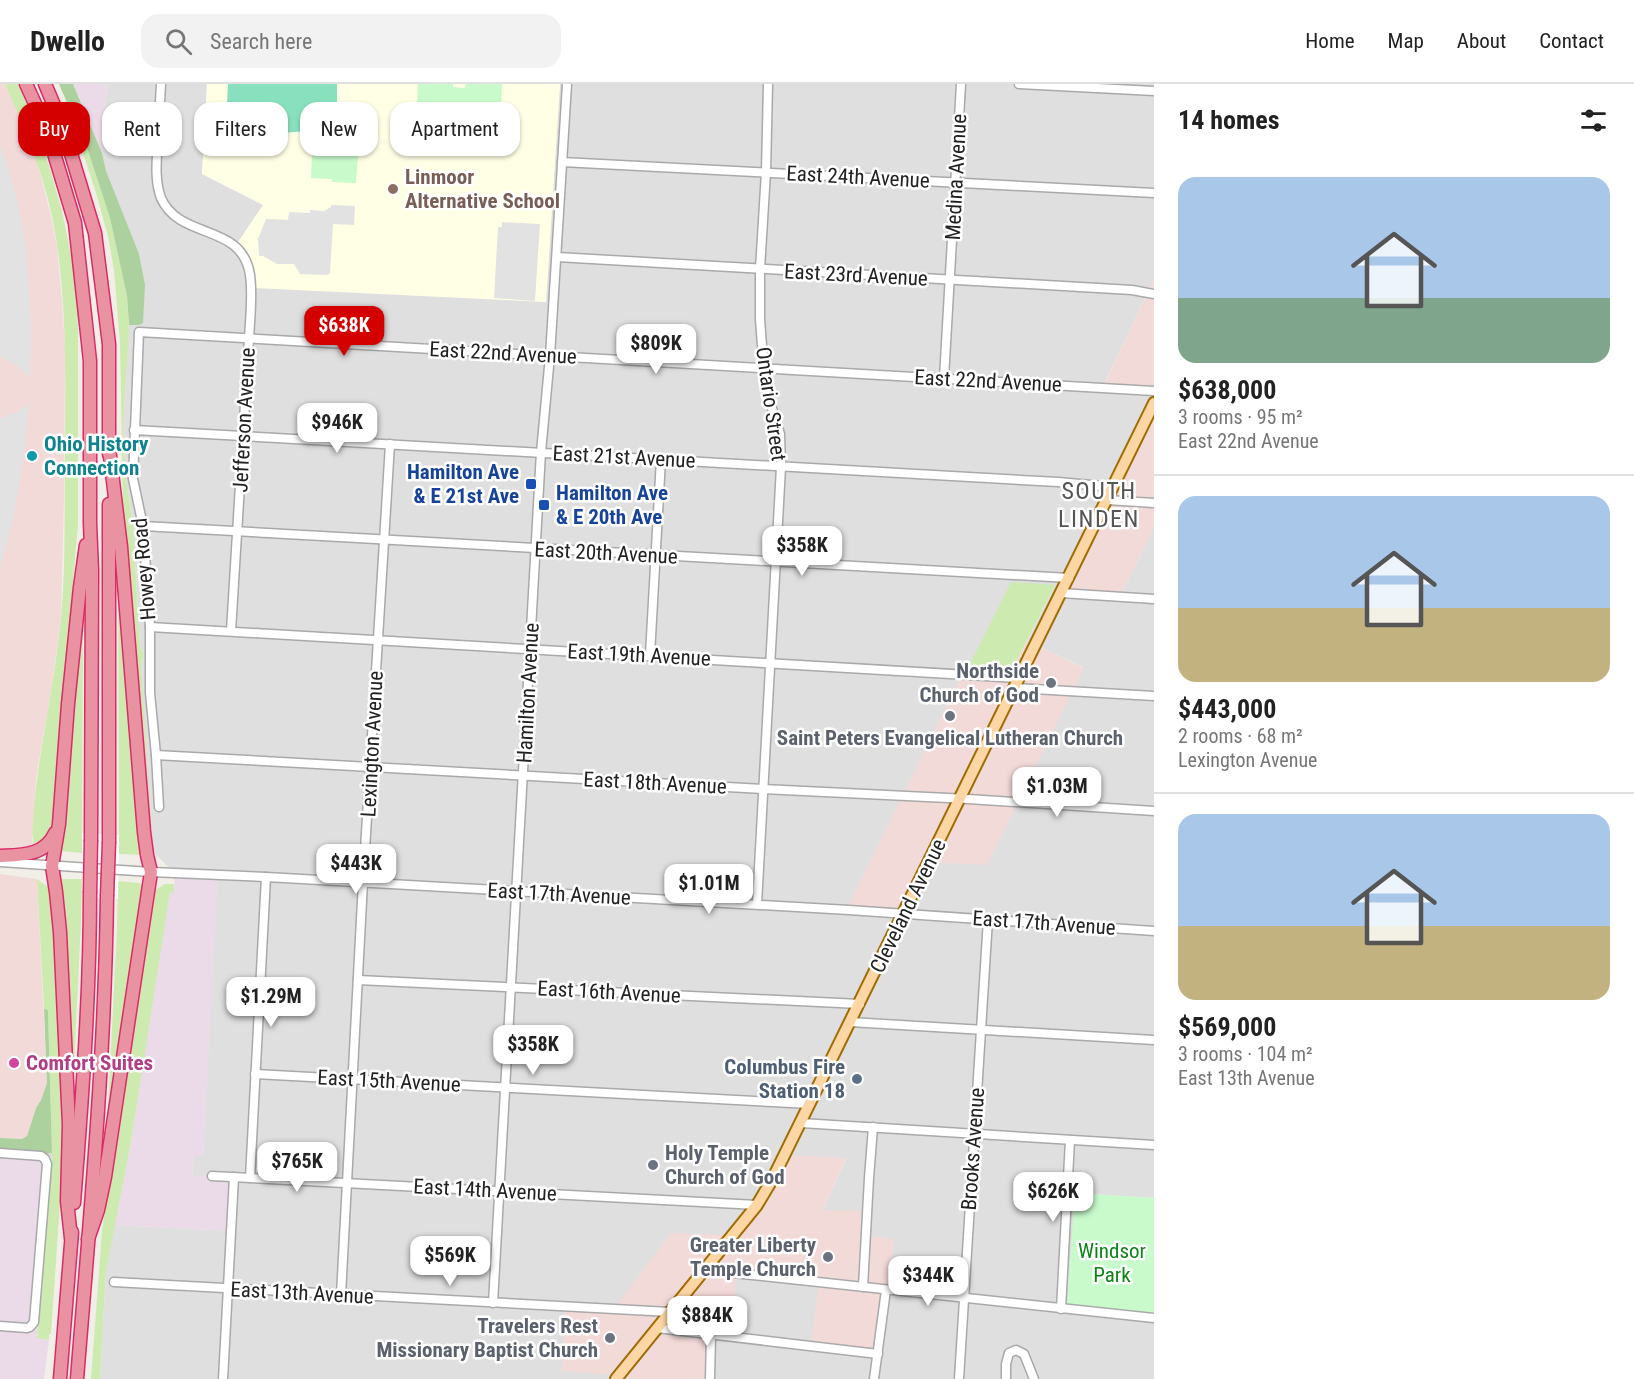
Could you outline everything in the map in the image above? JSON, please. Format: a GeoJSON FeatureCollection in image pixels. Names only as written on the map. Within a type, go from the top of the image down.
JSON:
{"type":"FeatureCollection","features":[{"type":"Feature","properties":{"kind":"highway"},"geometry":{"type":"LineString","coordinates":[[26,84],[47,130],[75,223],[90,361],[92,570],[90,944],[82,1099],[60,1379]]}},
{"type":"Feature","properties":{"kind":"highway"},"geometry":{"type":"LineString","coordinates":[[45,84],[62,124],[95,233],[109,344],[109,842],[106,943],[100,1077],[77,1379]]}},
{"type":"Feature","properties":{"kind":"highway"},"geometry":{"type":"LineString","coordinates":[[88,1239],[98,1210],[105,1177],[151,872],[144,832],[121,547],[109,448]]}},
{"type":"Feature","properties":{"kind":"highway"},"geometry":{"type":"LineString","coordinates":[[71,1239],[66,1201],[69,1125],[60,942],[52,866],[80,587],[90,523]]}},
{"type":"Feature","properties":{"kind":"highway"},"geometry":{"type":"LineString","coordinates":[[0,856],[27,855],[36,852],[53,838],[58,824]]}},
{"type":"Feature","properties":{"kind":"main road","name":"Cleveland Avenue"},"geometry":{"type":"LineString","coordinates":[[616,1379],[757,1205],[772,1180],[1154,405]]}},
{"type":"Feature","properties":{"kind":"street","name":"Jefferson Avenue"},"geometry":{"type":"LineString","coordinates":[[161,84],[156,169],[158,188],[165,206],[182,222],[229,242],[244,259],[249,273],[251,294],[249,339],[231,631]]}},
{"type":"Feature","properties":{"kind":"street","name":"Hamilton Avenue"},"geometry":{"type":"LineString","coordinates":[[494,1303],[541,452],[557,257],[567,84]]}},
{"type":"Feature","properties":{"kind":"street","name":"Ontario Street"},"geometry":{"type":"LineString","coordinates":[[758,904],[781,466],[780,434],[765,386],[760,319],[768,84]]}},
{"type":"Feature","properties":{"kind":"street","name":"Medina Avenue"},"geometry":{"type":"LineString","coordinates":[[944,378],[961,84]]}},
{"type":"Feature","properties":{"kind":"street"},"geometry":{"type":"LineString","coordinates":[[1019,84],[1154,91]]}},
{"type":"Feature","properties":{"kind":"street","name":"East 24th Avenue"},"geometry":{"type":"LineString","coordinates":[[562,162],[1154,194]]}},
{"type":"Feature","properties":{"kind":"street","name":"East 23rd Avenue"},"geometry":{"type":"LineString","coordinates":[[557,257],[1132,290],[1154,294]]}},
{"type":"Feature","properties":{"kind":"street","name":"East 22nd Avenue"},"geometry":{"type":"LineString","coordinates":[[139,332],[1154,391]]}},
{"type":"Feature","properties":{"kind":"street","name":"Howey Road"},"geometry":{"type":"LineString","coordinates":[[139,332],[133,479],[143,526],[150,627],[150,693],[159,807]]}},
{"type":"Feature","properties":{"kind":"street","name":"East 21st Avenue"},"geometry":{"type":"LineString","coordinates":[[134,430],[1093,484],[1113,487]]}},
{"type":"Feature","properties":{"kind":"street","name":"Lexington Avenue"},"geometry":{"type":"LineString","coordinates":[[340,1295],[390,444]]}},
{"type":"Feature","properties":{"kind":"street"},"geometry":{"type":"LineString","coordinates":[[650,655],[661,459]]}},
{"type":"Feature","properties":{"kind":"street"},"geometry":{"type":"LineString","coordinates":[[1107,500],[1154,503]]}},
{"type":"Feature","properties":{"kind":"street","name":"East 20th Avenue"},"geometry":{"type":"LineString","coordinates":[[143,526],[1068,578]]}},
{"type":"Feature","properties":{"kind":"street"},"geometry":{"type":"LineString","coordinates":[[1061,593],[1154,599]]}},
{"type":"Feature","properties":{"kind":"street","name":"East 19th Avenue"},"geometry":{"type":"LineString","coordinates":[[150,627],[770,663],[1154,696]]}},
{"type":"Feature","properties":{"kind":"street","name":"East 18th Avenue"},"geometry":{"type":"LineString","coordinates":[[156,754],[1154,811]]}},
{"type":"Feature","properties":{"kind":"street","name":"East 17th Avenue"},"geometry":{"type":"LineString","coordinates":[[0,861],[151,872],[758,904],[1154,931]]}},
{"type":"Feature","properties":{"kind":"street"},"geometry":{"type":"LineString","coordinates":[[249,1178],[266,877]]}},
{"type":"Feature","properties":{"kind":"street","name":"Brooks Avenue"},"geometry":{"type":"LineString","coordinates":[[959,1379],[988,919]]}},
{"type":"Feature","properties":{"kind":"street","name":"East 16th Avenue"},"geometry":{"type":"LineString","coordinates":[[358,980],[860,1004]]}},
{"type":"Feature","properties":{"kind":"street"},"geometry":{"type":"LineString","coordinates":[[850,1022],[1154,1040]]}},
{"type":"Feature","properties":{"kind":"street","name":"East 15th Avenue"},"geometry":{"type":"LineString","coordinates":[[255,1074],[810,1104]]}},
{"type":"Feature","properties":{"kind":"street"},"geometry":{"type":"LineString","coordinates":[[801,1123],[1154,1145]]}},
{"type":"Feature","properties":{"kind":"street"},"geometry":{"type":"LineString","coordinates":[[863,1287],[873,1127]]}},
{"type":"Feature","properties":{"kind":"street"},"geometry":{"type":"LineString","coordinates":[[1061,1309],[1070,1140]]}},
{"type":"Feature","properties":{"kind":"street"},"geometry":{"type":"LineString","coordinates":[[0,1153],[41,1156],[47,1164],[34,1322],[27,1328],[0,1326]]}},
{"type":"Feature","properties":{"kind":"street","name":"East 14th Avenue"},"geometry":{"type":"LineString","coordinates":[[212,1176],[757,1205]]}},
{"type":"Feature","properties":{"kind":"street"},"geometry":{"type":"LineString","coordinates":[[223,1379],[234,1177]]}},
{"type":"Feature","properties":{"kind":"street"},"geometry":{"type":"LineString","coordinates":[[705,1270],[1154,1318]]}},
{"type":"Feature","properties":{"kind":"street","name":"East 13th Avenue"},"geometry":{"type":"LineString","coordinates":[[114,1282],[670,1312]]}},
{"type":"Feature","properties":{"kind":"street"},"geometry":{"type":"LineString","coordinates":[[874,1379],[886,1290]]}},
{"type":"Feature","properties":{"kind":"street"},"geometry":{"type":"LineString","coordinates":[[657,1328],[878,1354]]}},
{"type":"Feature","properties":{"kind":"street"},"geometry":{"type":"LineString","coordinates":[[710,1379],[711,1334]]}},
{"type":"Feature","properties":{"kind":"street"},"geometry":{"type":"LineString","coordinates":[[1006,1379],[1009,1353],[1016,1350],[1024,1354],[1034,1379]]}},
{"type":"Feature","properties":{"kind":"shaded area","name":"Ohio History Connection"},"geometry":{"type":"Polygon","coordinates":[[[0,84],[5,84],[18,113],[18,156],[35,156],[51,216],[57,247],[65,347],[61,617],[36,778],[32,840],[36,852],[0,855],[0,84]]]}},
{"type":"Feature","properties":{"kind":"shaded area"},"geometry":{"type":"Polygon","coordinates":[[[73,84],[107,84],[106,102],[102,102],[102,153],[90,124],[90,102],[81,102],[73,84]]]}},
{"type":"Feature","properties":{"kind":"shaded area"},"geometry":{"type":"Polygon","coordinates":[[[107,84],[207,84],[206,102],[194,102],[194,156],[203,156],[202,174],[546,302],[560,84],[1154,84],[1154,279],[1103,386],[1154,391],[1154,405],[1120,597],[1154,527],[1154,1198],[1075,1193],[1074,1305],[1154,1313],[1154,1379],[708,1379],[711,1335],[737,1272],[866,1236],[823,1210],[846,1159],[765,1187],[616,1379],[100,1379],[106,1271],[114,1225],[232,1231],[234,1178],[192,1176],[194,1156],[203,1155],[213,951],[175,873],[153,852],[144,735],[141,665],[143,651],[140,646],[133,526],[126,479],[123,427],[129,325],[139,325],[103,156],[182,156],[182,102],[106,102],[107,84]],[[1055,585],[969,666],[970,669],[961,677],[928,862],[1083,667],[1027,641],[1055,585]]]}},
{"type":"Feature","properties":{"kind":"shaded area","name":"Linmoor Alternative School"},"geometry":{"type":"Polygon","coordinates":[[[207,84],[560,84],[546,302],[254,288],[248,260],[238,242],[263,205],[202,174],[203,156],[288,156],[288,102],[206,102],[207,84]]]}},
{"type":"Feature","properties":{"kind":"shaded area"},"geometry":{"type":"Polygon","coordinates":[[[0,146],[17,199],[26,249],[31,327],[30,378],[20,368],[0,356],[0,146]]]}},
{"type":"Feature","properties":{"kind":"shaded area"},"geometry":{"type":"Polygon","coordinates":[[[331,205],[355,206],[354,225],[333,224],[330,273],[327,275],[300,274],[294,264],[277,264],[259,256],[258,239],[266,219],[288,220],[289,212],[324,211],[331,205]]]}},
{"type":"Feature","properties":{"kind":"shaded area"},"geometry":{"type":"Polygon","coordinates":[[[502,222],[540,224],[535,301],[494,298],[498,227],[502,227],[502,222]]]}},
{"type":"Feature","properties":{"kind":"shaded area"},"geometry":{"type":"Polygon","coordinates":[[[1154,279],[1154,391],[1103,387],[1154,279]]]}},
{"type":"Feature","properties":{"kind":"shaded area"},"geometry":{"type":"Polygon","coordinates":[[[29,403],[14,515],[0,568],[0,419],[19,411],[29,403]]]}},
{"type":"Feature","properties":{"kind":"shaded area"},"geometry":{"type":"Polygon","coordinates":[[[1154,405],[1154,527],[1120,597],[1061,594],[1154,405]]]}},
{"type":"Feature","properties":{"kind":"shaded area"},"geometry":{"type":"Polygon","coordinates":[[[1027,641],[1084,668],[987,865],[929,862],[904,914],[846,910],[961,677],[970,669],[1011,672],[1027,641]]]}},
{"type":"Feature","properties":{"kind":"shaded area"},"geometry":{"type":"Polygon","coordinates":[[[175,873],[218,874],[203,1156],[194,1156],[192,1175],[235,1178],[232,1231],[114,1225],[131,1142],[156,972],[170,892],[174,892],[175,873]]]}},
{"type":"Feature","properties":{"kind":"shaded area"},"geometry":{"type":"Polygon","coordinates":[[[0,874],[37,879],[47,1083],[27,1136],[23,1139],[0,1138],[0,874]]]}},
{"type":"Feature","properties":{"kind":"shaded area"},"geometry":{"type":"Polygon","coordinates":[[[0,1150],[52,1153],[37,1338],[49,1340],[44,1379],[0,1379],[0,1150]]]}},
{"type":"Feature","properties":{"kind":"shaded area"},"geometry":{"type":"Polygon","coordinates":[[[782,1155],[846,1158],[823,1210],[867,1211],[866,1236],[894,1239],[889,1290],[885,1293],[873,1349],[811,1342],[819,1282],[737,1273],[730,1336],[711,1335],[708,1379],[616,1379],[618,1375],[562,1371],[565,1308],[613,1310],[671,1233],[727,1235],[765,1187],[782,1155]]]}},
{"type":"Feature","properties":{"kind":"green space"},"geometry":{"type":"Polygon","coordinates":[[[5,84],[18,84],[26,102],[18,102],[18,114],[5,84]]]}},
{"type":"Feature","properties":{"kind":"green space"},"geometry":{"type":"Polygon","coordinates":[[[59,84],[73,84],[81,102],[67,102],[59,84]]]}},
{"type":"Feature","properties":{"kind":"green space"},"geometry":{"type":"Polygon","coordinates":[[[228,84],[337,84],[337,102],[300,102],[300,132],[288,133],[288,102],[227,102],[228,84]]]}},
{"type":"Feature","properties":{"kind":"green space"},"geometry":{"type":"Polygon","coordinates":[[[418,84],[453,84],[453,87],[465,88],[466,84],[502,84],[501,102],[417,102],[418,84]]]}},
{"type":"Feature","properties":{"kind":"green space"},"geometry":{"type":"Polygon","coordinates":[[[90,124],[139,254],[145,285],[143,323],[139,325],[129,325],[127,296],[110,218],[90,156],[90,124]]]}},
{"type":"Feature","properties":{"kind":"green space"},"geometry":{"type":"Polygon","coordinates":[[[35,156],[46,156],[62,211],[73,265],[78,313],[78,524],[65,675],[59,824],[36,852],[32,830],[35,793],[63,599],[65,396],[65,336],[61,276],[52,216],[35,156]]]}},
{"type":"Feature","properties":{"kind":"green space"},"geometry":{"type":"Polygon","coordinates":[[[84,156],[90,156],[110,218],[127,296],[129,330],[123,427],[126,479],[133,526],[140,646],[143,655],[141,665],[153,852],[150,845],[123,507],[120,343],[114,270],[108,236],[84,156]]]}},
{"type":"Feature","properties":{"kind":"green space"},"geometry":{"type":"Polygon","coordinates":[[[312,156],[358,156],[356,183],[311,178],[312,156]]]}},
{"type":"Feature","properties":{"kind":"green space"},"geometry":{"type":"Polygon","coordinates":[[[118,571],[142,855],[119,854],[118,571]]]}},
{"type":"Feature","properties":{"kind":"green space"},"geometry":{"type":"Polygon","coordinates":[[[1011,582],[1055,585],[1011,672],[970,669],[969,666],[1011,582]]]}},
{"type":"Feature","properties":{"kind":"green space"},"geometry":{"type":"Polygon","coordinates":[[[83,609],[82,853],[60,851],[69,735],[83,609]]]}},
{"type":"Feature","properties":{"kind":"green space"},"geometry":{"type":"Polygon","coordinates":[[[37,879],[48,887],[50,886],[52,892],[62,1084],[62,1174],[49,1340],[37,1338],[52,1153],[48,1012],[44,1009],[37,879]]]}},
{"type":"Feature","properties":{"kind":"green space"},"geometry":{"type":"Polygon","coordinates":[[[60,879],[82,879],[72,1108],[60,879]]]}},
{"type":"Feature","properties":{"kind":"green space"},"geometry":{"type":"Polygon","coordinates":[[[118,881],[142,885],[124,1027],[107,1127],[117,929],[118,881]]]}},
{"type":"Feature","properties":{"kind":"green space"},"geometry":{"type":"Polygon","coordinates":[[[165,884],[174,884],[174,893],[170,892],[131,1142],[106,1271],[100,1379],[91,1379],[102,1230],[153,893],[155,888],[165,884]]]}},
{"type":"Feature","properties":{"kind":"green space"},"geometry":{"type":"Polygon","coordinates":[[[44,1009],[48,1011],[52,1153],[0,1150],[0,1138],[22,1139],[27,1136],[47,1083],[44,1009]]]}},
{"type":"Feature","properties":{"kind":"green space","name":"Windsor Park"},"geometry":{"type":"Polygon","coordinates":[[[1075,1193],[1154,1198],[1154,1313],[1067,1304],[1075,1193]]]}},
{"type":"Feature","properties":{"kind":"pier"},"geometry":{"type":"Polygon","coordinates":[[[82,833],[119,835],[118,899],[82,898],[82,833]]]}},
{"type":"Feature","properties":{"kind":"place","name":"Linmoor Alternative School"},"geometry":{"type":"Point","coordinates":[393,189]}},
{"type":"Feature","properties":{"kind":"place","name":"Ohio History Connection"},"geometry":{"type":"Point","coordinates":[32,456]}},
{"type":"Feature","properties":{"kind":"place","name":"Hamilton Ave & E 21st Ave"},"geometry":{"type":"Point","coordinates":[531,484]}},
{"type":"Feature","properties":{"kind":"place","name":"Hamilton Ave & E 20th Ave"},"geometry":{"type":"Point","coordinates":[544,505]}},
{"type":"Feature","properties":{"kind":"place","name":"Northside Church of God"},"geometry":{"type":"Point","coordinates":[1051,683]}},
{"type":"Feature","properties":{"kind":"place","name":"Saint Peters Evangelical Lutheran Church"},"geometry":{"type":"Point","coordinates":[950,716]}},
{"type":"Feature","properties":{"kind":"place","name":"Comfort Suites"},"geometry":{"type":"Point","coordinates":[14,1063]}},
{"type":"Feature","properties":{"kind":"place","name":"Columbus Fire Station 18"},"geometry":{"type":"Point","coordinates":[857,1079]}},
{"type":"Feature","properties":{"kind":"place","name":"Holy Temple Church of God"},"geometry":{"type":"Point","coordinates":[653,1165]}},
{"type":"Feature","properties":{"kind":"place","name":"Greater Liberty Temple Church"},"geometry":{"type":"Point","coordinates":[828,1257]}},
{"type":"Feature","properties":{"kind":"place","name":"Travelers Rest Missionary Baptist Church"},"geometry":{"type":"Point","coordinates":[610,1338]}},
{"type":"Feature","properties":{"kind":"district","name":"SOUTH LINDEN"},"geometry":{"type":"Point","coordinates":[1099,505]}}]}
